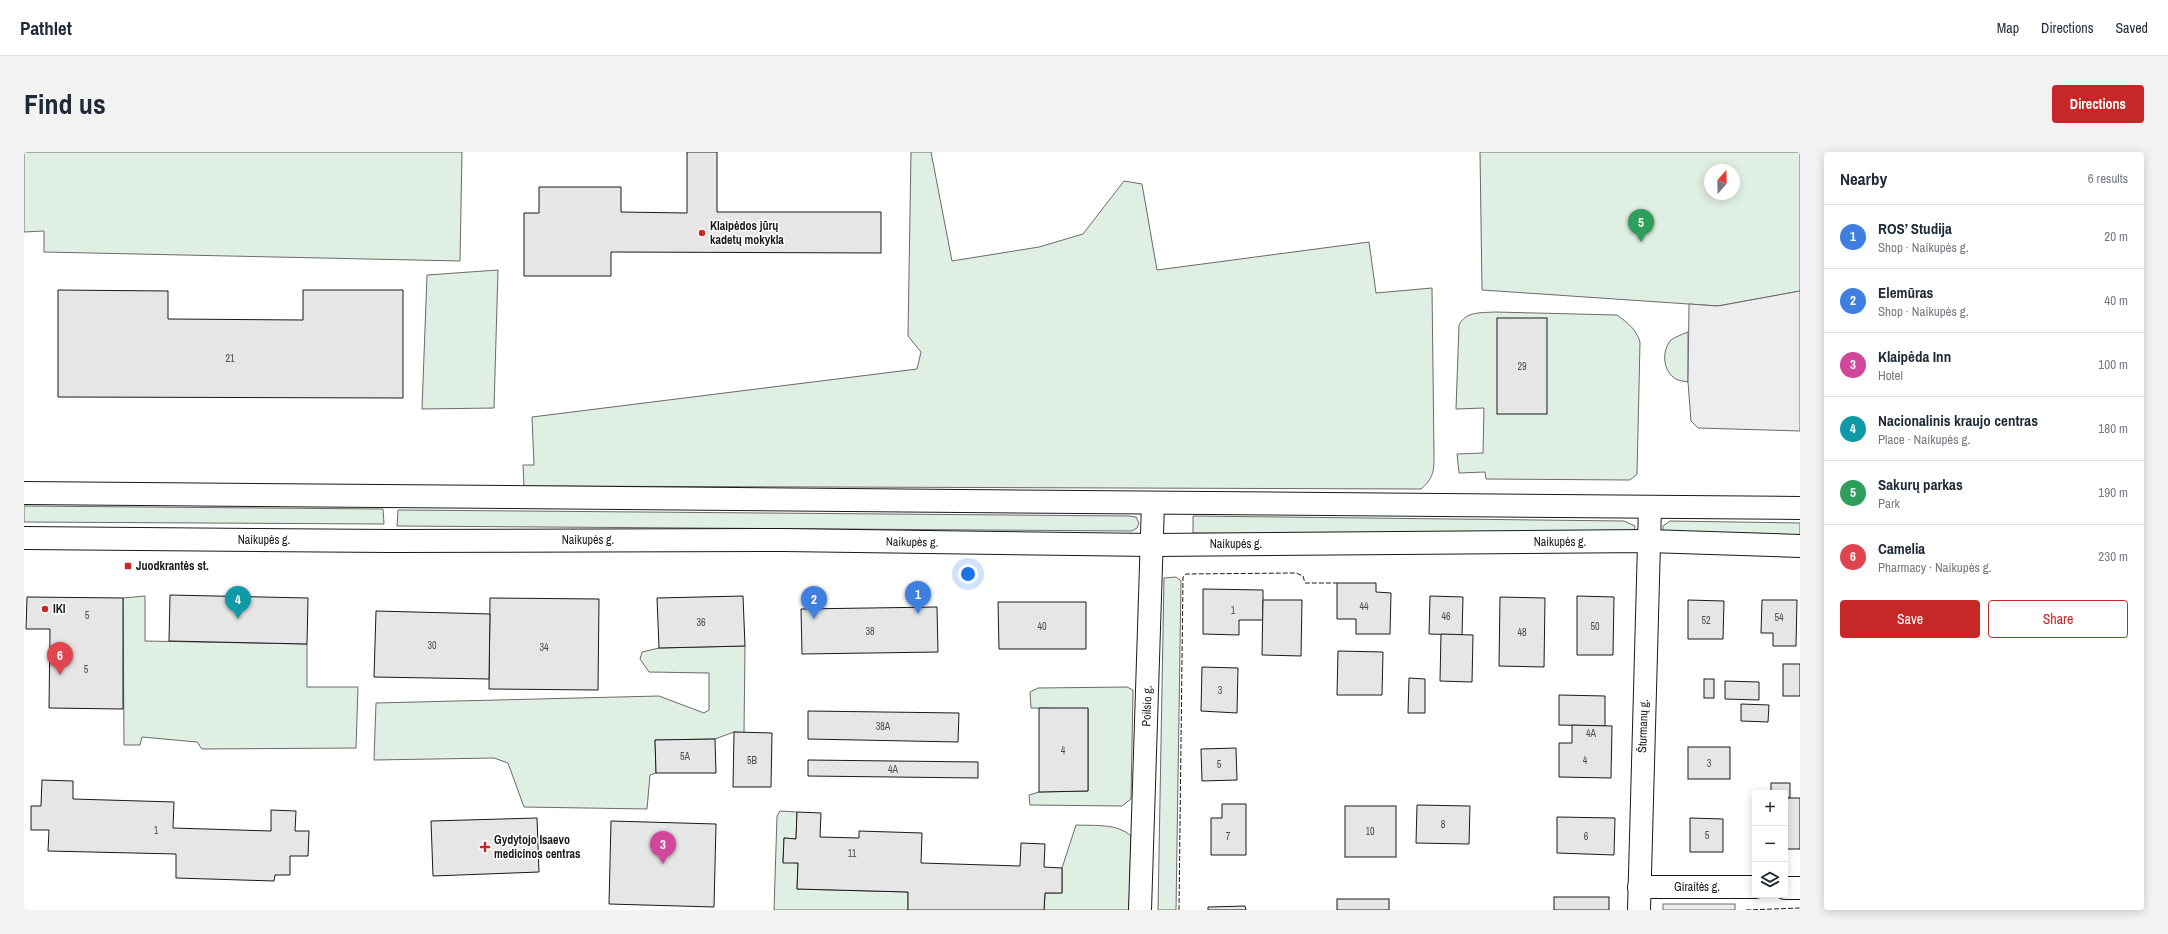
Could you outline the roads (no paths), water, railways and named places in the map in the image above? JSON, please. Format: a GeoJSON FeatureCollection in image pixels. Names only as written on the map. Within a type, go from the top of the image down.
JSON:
{"type":"FeatureCollection","features":[{"type":"Feature","properties":{"kind":"street"},"geometry":{"type":"LineString","coordinates":[[24,492],[1800,508]]}},
{"type":"Feature","properties":{"kind":"street","name":"Poilsio g."},"geometry":{"type":"LineString","coordinates":[[1140,910],[1153,545],[1153,502]]}},
{"type":"Feature","properties":{"kind":"street","name":"Šturmanų g."},"geometry":{"type":"LineString","coordinates":[[1639,910],[1650,507]]}},
{"type":"Feature","properties":{"kind":"street","name":"Naikupės g."},"geometry":{"type":"LineString","coordinates":[[24,538],[382,541],[783,540],[1153,545],[1648,541],[1800,546]]}},
{"type":"Feature","properties":{"kind":"street","name":"Giraitės g."},"geometry":{"type":"LineString","coordinates":[[1639,887],[1752,887]]}},
{"type":"Feature","properties":{"kind":"street"},"geometry":{"type":"LineString","coordinates":[[1788,888],[1800,888]]}},
{"type":"Feature","properties":{"kind":"place","name":"Klaipėdos jūrų kadetų mokykla"},"geometry":{"type":"Point","coordinates":[702,233]}},
{"type":"Feature","properties":{"kind":"place","name":"Sakurų parkas"},"geometry":{"type":"Point","coordinates":[1641,242]}},
{"type":"Feature","properties":{"kind":"place","name":"Juodkrantės st."},"geometry":{"type":"Point","coordinates":[128,566]}},
{"type":"Feature","properties":{"kind":"place","name":"IKI"},"geometry":{"type":"Point","coordinates":[45,609]}},
{"type":"Feature","properties":{"kind":"place","name":"ROS’ Studija"},"geometry":{"type":"Point","coordinates":[918,614]}},
{"type":"Feature","properties":{"kind":"place","name":"Nacionalinis kraujo centras"},"geometry":{"type":"Point","coordinates":[238,619]}},
{"type":"Feature","properties":{"kind":"place","name":"Elemūras"},"geometry":{"type":"Point","coordinates":[814,619]}},
{"type":"Feature","properties":{"kind":"place","name":"Camelia"},"geometry":{"type":"Point","coordinates":[60,675]}},
{"type":"Feature","properties":{"kind":"place","name":"Gydytojo Isaevo medicinos centras"},"geometry":{"type":"Point","coordinates":[485,847]}},
{"type":"Feature","properties":{"kind":"place","name":"Klaipėda Inn"},"geometry":{"type":"Point","coordinates":[663,864]}}]}
